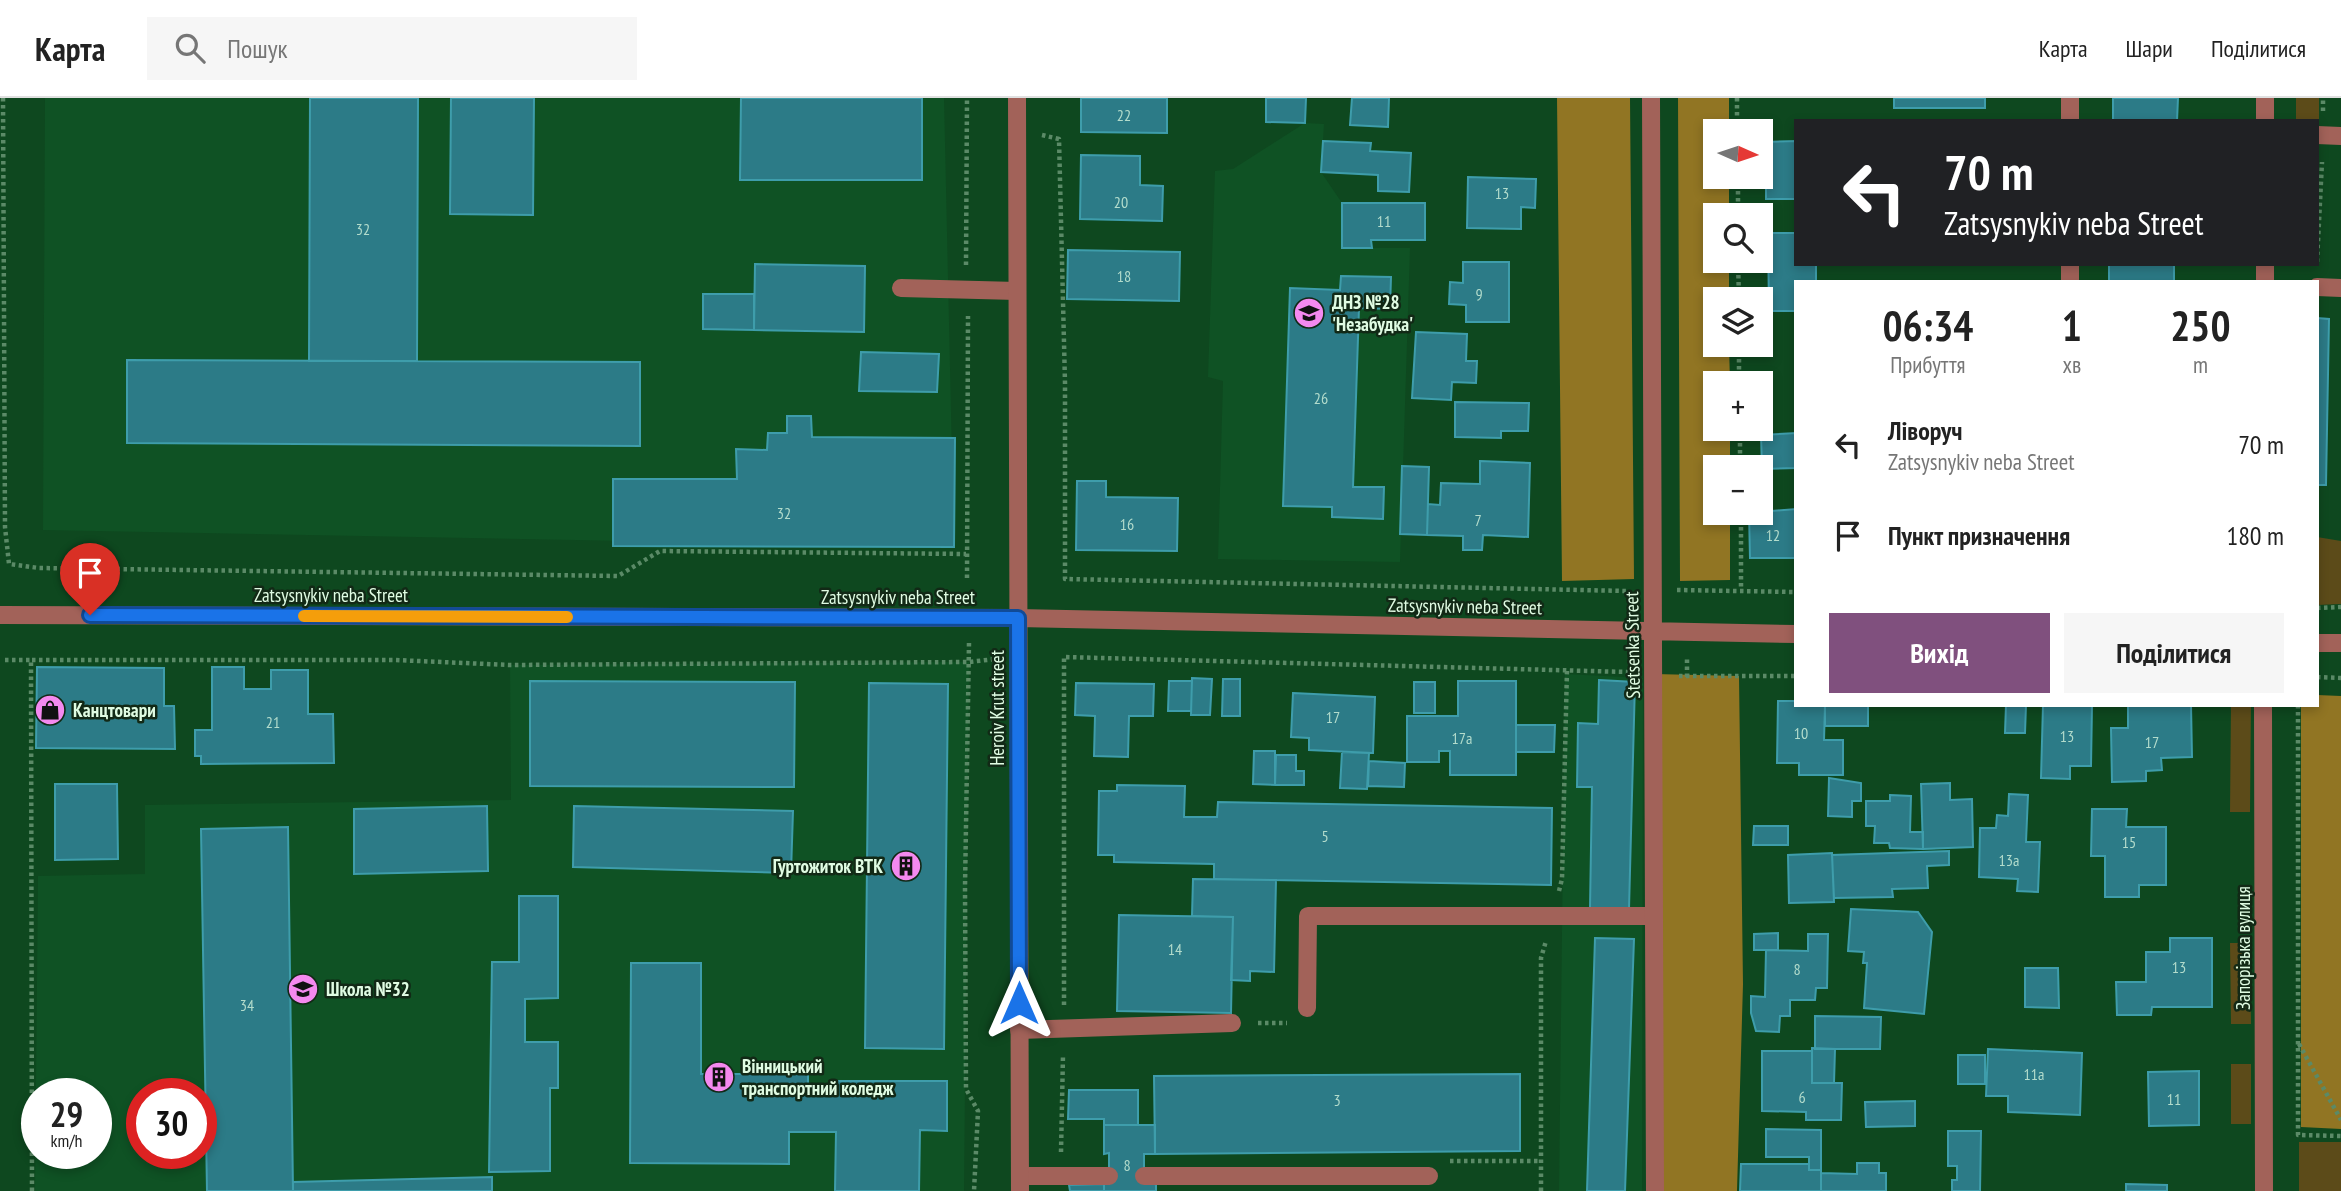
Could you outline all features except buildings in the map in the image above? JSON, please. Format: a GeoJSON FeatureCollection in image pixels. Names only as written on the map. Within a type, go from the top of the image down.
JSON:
{"type":"FeatureCollection","features":[{"type":"Feature","properties":{"kind":"street","name":"Heroiv Krut street"},"geometry":{"type":"LineString","coordinates":[[1017,98],[1020,1184]]}},
{"type":"Feature","properties":{"kind":"street","name":"Stetsenka Street"},"geometry":{"type":"LineString","coordinates":[[1651,98],[1655,1191]]}},
{"type":"Feature","properties":{"kind":"street"},"geometry":{"type":"LineString","coordinates":[[2070,98],[2070,119]]}},
{"type":"Feature","properties":{"kind":"street"},"geometry":{"type":"LineString","coordinates":[[2265,98],[2265,119]]}},
{"type":"Feature","properties":{"kind":"street"},"geometry":{"type":"LineString","coordinates":[[901,288],[1017,290]]}},
{"type":"Feature","properties":{"kind":"street"},"geometry":{"type":"LineString","coordinates":[[2319,288],[2341,288]]}},
{"type":"Feature","properties":{"kind":"street","name":"Zatsysnykiv neba Street"},"geometry":{"type":"LineString","coordinates":[[0,615],[1018,618],[1794,634]]}},
{"type":"Feature","properties":{"kind":"street"},"geometry":{"type":"LineString","coordinates":[[2319,643],[2341,643]]}},
{"type":"Feature","properties":{"kind":"street","name":"Запорізька вулиця"},"geometry":{"type":"LineString","coordinates":[[2263,707],[2264,1191]]}},
{"type":"Feature","properties":{"kind":"street"},"geometry":{"type":"LineString","coordinates":[[1307,1009],[1308,916],[1654,916]]}},
{"type":"Feature","properties":{"kind":"street"},"geometry":{"type":"LineString","coordinates":[[1019,1030],[1232,1023]]}},
{"type":"Feature","properties":{"kind":"street"},"geometry":{"type":"LineString","coordinates":[[1020,1184],[1061,1177],[1109,1176]]}},
{"type":"Feature","properties":{"kind":"street"},"geometry":{"type":"LineString","coordinates":[[1144,1176],[1186,1184],[1429,1176]]}},
{"type":"Feature","properties":{"kind":"path"},"geometry":{"type":"LineString","coordinates":[[4,98],[5,527],[9,564],[67,568],[618,576],[660,551],[966,554]]}},
{"type":"Feature","properties":{"kind":"path"},"geometry":{"type":"LineString","coordinates":[[967,98],[967,290],[970,358],[967,578]]}},
{"type":"Feature","properties":{"kind":"path"},"geometry":{"type":"LineString","coordinates":[[1737,98],[1737,119]]}},
{"type":"Feature","properties":{"kind":"path"},"geometry":{"type":"LineString","coordinates":[[2319,241],[2327,135],[2323,98]]}},
{"type":"Feature","properties":{"kind":"path"},"geometry":{"type":"LineString","coordinates":[[1042,123],[1042,135],[1059,139],[1065,369],[1065,579],[1609,592],[1794,592]]}},
{"type":"Feature","properties":{"kind":"path"},"geometry":{"type":"LineString","coordinates":[[1741,525],[1741,590]]}},
{"type":"Feature","properties":{"kind":"path"},"geometry":{"type":"LineString","coordinates":[[2319,608],[2341,607]]}},
{"type":"Feature","properties":{"kind":"path"},"geometry":{"type":"LineString","coordinates":[[969,642],[965,887],[966,1089],[978,1111],[974,1191]]}},
{"type":"Feature","properties":{"kind":"path"},"geometry":{"type":"LineString","coordinates":[[1061,1177],[1064,1028],[1064,657],[1794,676]]}},
{"type":"Feature","properties":{"kind":"path"},"geometry":{"type":"LineString","coordinates":[[5,660],[382,660],[510,664],[970,662],[999,658]]}},
{"type":"Feature","properties":{"kind":"path"},"geometry":{"type":"LineString","coordinates":[[31,660],[32,1191]]}},
{"type":"Feature","properties":{"kind":"path"},"geometry":{"type":"LineString","coordinates":[[2319,677],[2341,678]]}},
{"type":"Feature","properties":{"kind":"path"},"geometry":{"type":"LineString","coordinates":[[2298,707],[2298,1135],[2341,1136]]}},
{"type":"Feature","properties":{"kind":"path"},"geometry":{"type":"LineString","coordinates":[[1232,1023],[1306,1023],[1307,1009]]}},
{"type":"Feature","properties":{"kind":"path"},"geometry":{"type":"LineString","coordinates":[[2298,1041],[2341,1120]]}},
{"type":"Feature","properties":{"kind":"path"},"geometry":{"type":"LineString","coordinates":[[1429,1176],[1429,1161],[1541,1161]]}},
{"type":"Feature","properties":{"kind":"shaded area"},"geometry":{"type":"Polygon","coordinates":[[[45,98],[944,98],[954,547],[43,530],[45,98]]]}},
{"type":"Feature","properties":{"kind":"shaded area"},"geometry":{"type":"Polygon","coordinates":[[[1557,98],[1630,98],[1634,579],[1562,581],[1557,98]]]}},
{"type":"Feature","properties":{"kind":"shaded area"},"geometry":{"type":"Polygon","coordinates":[[[1678,98],[1729,98],[1729,119],[1703,119],[1703,189],[1729,189],[1729,203],[1703,203],[1703,273],[1729,273],[1729,287],[1703,287],[1703,357],[1729,357],[1730,371],[1703,371],[1703,441],[1730,441],[1730,455],[1703,455],[1703,525],[1730,525],[1730,580],[1680,581],[1678,98]]]}},
{"type":"Feature","properties":{"kind":"shaded area"},"geometry":{"type":"Polygon","coordinates":[[[2296,98],[2319,98],[2319,119],[2296,119],[2296,98]]]}},
{"type":"Feature","properties":{"kind":"shaded area","name":"ДНЗ №28 'Незабудка'"},"geometry":{"type":"Polygon","coordinates":[[[1305,123],[1324,124],[1321,172],[1342,203],[1342,248],[1410,248],[1400,562],[1218,559],[1223,381],[1208,377],[1215,171],[1233,169],[1305,123]]]}},
{"type":"Feature","properties":{"kind":"shaded area"},"geometry":{"type":"Polygon","coordinates":[[[2319,537],[2341,541],[2341,604],[2319,605],[2319,537]]]}},
{"type":"Feature","properties":{"kind":"shaded area"},"geometry":{"type":"Polygon","coordinates":[[[969,662],[964,1191],[35,1191],[35,1169],[112,1169],[112,1078],[36,1078],[38,876],[145,874],[145,805],[511,800],[510,665],[969,662]]]}},
{"type":"Feature","properties":{"kind":"shaded area"},"geometry":{"type":"Polygon","coordinates":[[[1565,674],[1643,678],[1642,1191],[1559,1191],[1565,674]]]}},
{"type":"Feature","properties":{"kind":"shaded area"},"geometry":{"type":"Polygon","coordinates":[[[1654,674],[1739,676],[1743,984],[1737,1191],[1655,1191],[1654,674]]]}},
{"type":"Feature","properties":{"kind":"shaded area"},"geometry":{"type":"Polygon","coordinates":[[[2319,695],[2341,696],[2341,1129],[2301,1127],[2301,707],[2319,707],[2319,695]]]}},
{"type":"Feature","properties":{"kind":"shaded area"},"geometry":{"type":"Polygon","coordinates":[[[2231,707],[2251,707],[2250,812],[2230,812],[2231,707]]]}},
{"type":"Feature","properties":{"kind":"shaded area"},"geometry":{"type":"Polygon","coordinates":[[[2230,943],[2250,943],[2251,1024],[2231,1024],[2230,943]]]}},
{"type":"Feature","properties":{"kind":"shaded area"},"geometry":{"type":"Polygon","coordinates":[[[2231,1064],[2251,1064],[2251,1124],[2231,1124],[2231,1064]]]}},
{"type":"Feature","properties":{"kind":"shaded area"},"geometry":{"type":"Polygon","coordinates":[[[2299,1142],[2341,1142],[2341,1191],[2299,1191],[2299,1142]]]}},
{"type":"Feature","properties":{"kind":"slow traffic"},"geometry":{"type":"LineString","coordinates":[[304,616],[567,617]]}},
{"type":"Feature","properties":{"kind":"place","name":"ДНЗ №28 'Незабудка'"},"geometry":{"type":"Point","coordinates":[1309,313]}},
{"type":"Feature","properties":{"kind":"place","name":"Канцтовари"},"geometry":{"type":"Point","coordinates":[50,710]}},
{"type":"Feature","properties":{"kind":"place","name":"Гуртожиток ВТК"},"geometry":{"type":"Point","coordinates":[906,866]}},
{"type":"Feature","properties":{"kind":"place","name":"Школа №32"},"geometry":{"type":"Point","coordinates":[303,989]}},
{"type":"Feature","properties":{"kind":"place","name":"Вінницький транспортний коледж"},"geometry":{"type":"Point","coordinates":[719,1077]}},
{"type":"Feature","properties":{"kind":"route"},"geometry":{"type":"LineString","coordinates":[[90,615],[1018,618],[1019,1003]]}}]}
